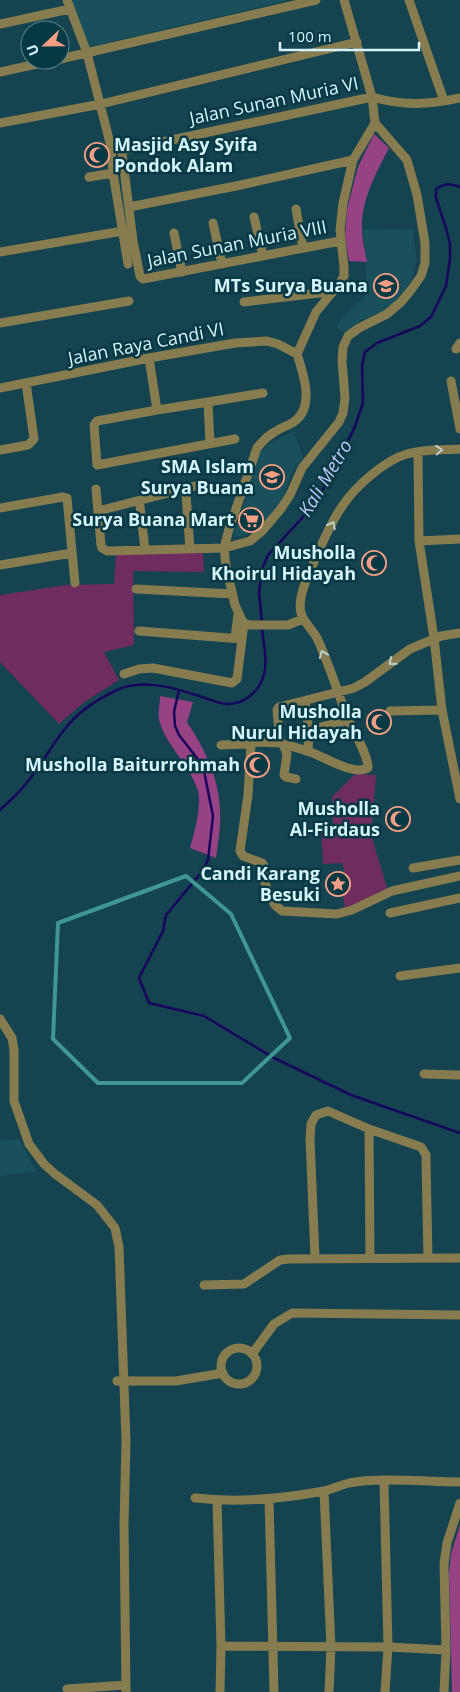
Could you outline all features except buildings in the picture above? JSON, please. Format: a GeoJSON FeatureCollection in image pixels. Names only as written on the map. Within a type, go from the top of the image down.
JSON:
{"type":"FeatureCollection","features":[{"type":"Feature","properties":{"kind":"street"},"geometry":{"type":"LineString","coordinates":[[70,57],[316,0]]}},
{"type":"Feature","properties":{"kind":"street"},"geometry":{"type":"LineString","coordinates":[[124,674],[139,669],[153,668],[232,683],[237,679],[238,614],[232,594],[224,548],[231,521],[257,448],[276,430],[295,421],[304,410],[306,404],[303,373],[297,354],[316,312],[344,276],[340,241],[343,203],[353,160],[374,123],[372,96],[344,0]]}},
{"type":"Feature","properties":{"kind":"street"},"geometry":{"type":"LineString","coordinates":[[409,0],[444,101]]}},
{"type":"Feature","properties":{"kind":"street"},"geometry":{"type":"LineString","coordinates":[[0,24],[68,5],[87,53],[112,147],[113,173],[128,264]]}},
{"type":"Feature","properties":{"kind":"street"},"geometry":{"type":"LineString","coordinates":[[0,123],[101,104],[357,42]]}},
{"type":"Feature","properties":{"kind":"street"},"geometry":{"type":"LineString","coordinates":[[0,72],[20,68]]}},
{"type":"Feature","properties":{"kind":"street"},"geometry":{"type":"LineString","coordinates":[[372,96],[396,103],[411,104],[460,98]]}},
{"type":"Feature","properties":{"kind":"street","name":"Jalan Sunan Muria VI"},"geometry":{"type":"LineString","coordinates":[[129,208],[122,158],[122,153],[125,150],[372,96]]}},
{"type":"Feature","properties":{"kind":"street"},"geometry":{"type":"LineString","coordinates":[[96,489],[102,548],[108,551],[237,546],[250,541],[262,531],[280,510],[290,495],[302,468],[339,422],[343,413],[345,398],[343,354],[348,336],[359,328],[387,314],[411,290],[421,276],[425,263],[425,243],[417,195],[407,160],[374,123]]}},
{"type":"Feature","properties":{"kind":"street"},"geometry":{"type":"LineString","coordinates":[[129,208],[353,160]]}},
{"type":"Feature","properties":{"kind":"street"},"geometry":{"type":"LineString","coordinates":[[89,177],[113,173]]}},
{"type":"Feature","properties":{"kind":"street","name":"Jalan Sunan Muria VIII"},"geometry":{"type":"LineString","coordinates":[[129,208],[133,241],[141,278],[143,279],[340,241]]}},
{"type":"Feature","properties":{"kind":"street"},"geometry":{"type":"LineString","coordinates":[[296,209],[303,248]]}},
{"type":"Feature","properties":{"kind":"street"},"geometry":{"type":"LineString","coordinates":[[254,217],[263,256]]}},
{"type":"Feature","properties":{"kind":"street"},"geometry":{"type":"LineString","coordinates":[[213,223],[222,264]]}},
{"type":"Feature","properties":{"kind":"street"},"geometry":{"type":"LineString","coordinates":[[0,252],[123,231]]}},
{"type":"Feature","properties":{"kind":"street"},"geometry":{"type":"LineString","coordinates":[[174,233],[182,272]]}},
{"type":"Feature","properties":{"kind":"street"},"geometry":{"type":"LineString","coordinates":[[244,302],[332,293]]}},
{"type":"Feature","properties":{"kind":"street"},"geometry":{"type":"LineString","coordinates":[[0,323],[129,301]]}},
{"type":"Feature","properties":{"kind":"street","name":"Jalan Raya Candi VI"},"geometry":{"type":"LineString","coordinates":[[0,388],[201,348],[260,341],[278,344],[297,354]]}},
{"type":"Feature","properties":{"kind":"street"},"geometry":{"type":"LineString","coordinates":[[149,358],[157,410]]}},
{"type":"Feature","properties":{"kind":"street"},"geometry":{"type":"LineString","coordinates":[[451,381],[460,429]]}},
{"type":"Feature","properties":{"kind":"street"},"geometry":{"type":"LineString","coordinates":[[0,450],[28,445],[34,439],[26,383]]}},
{"type":"Feature","properties":{"kind":"street"},"geometry":{"type":"LineString","coordinates":[[235,439],[97,464],[94,425],[96,422],[157,410],[263,393]]}},
{"type":"Feature","properties":{"kind":"street"},"geometry":{"type":"LineString","coordinates":[[208,402],[210,444]]}},
{"type":"Feature","properties":{"kind":"street"},"geometry":{"type":"LineString","coordinates":[[222,745],[257,742],[281,744],[308,751],[346,768],[361,770],[368,768],[317,638],[303,620],[300,610],[302,597],[322,543],[343,504],[362,484],[382,466],[399,457],[418,452],[460,449]]}},
{"type":"Feature","properties":{"kind":"street"},"geometry":{"type":"LineString","coordinates":[[418,452],[419,542],[434,638],[442,710],[460,799]]}},
{"type":"Feature","properties":{"kind":"street"},"geometry":{"type":"LineString","coordinates":[[98,511],[199,485]]}},
{"type":"Feature","properties":{"kind":"street"},"geometry":{"type":"LineString","coordinates":[[186,494],[190,549]]}},
{"type":"Feature","properties":{"kind":"street"},"geometry":{"type":"LineString","coordinates":[[0,508],[66,496],[69,500],[75,583]]}},
{"type":"Feature","properties":{"kind":"street"},"geometry":{"type":"LineString","coordinates":[[140,506],[145,550]]}},
{"type":"Feature","properties":{"kind":"street"},"geometry":{"type":"LineString","coordinates":[[419,542],[460,539]]}},
{"type":"Feature","properties":{"kind":"street"},"geometry":{"type":"LineString","coordinates":[[0,565],[72,553]]}},
{"type":"Feature","properties":{"kind":"street"},"geometry":{"type":"LineString","coordinates":[[136,589],[232,594]]}},
{"type":"Feature","properties":{"kind":"street"},"geometry":{"type":"LineString","coordinates":[[238,614],[246,624],[288,626],[303,620]]}},
{"type":"Feature","properties":{"kind":"street"},"geometry":{"type":"LineString","coordinates":[[239,639],[246,624]]}},
{"type":"Feature","properties":{"kind":"street"},"geometry":{"type":"LineString","coordinates":[[138,631],[239,639]]}},
{"type":"Feature","properties":{"kind":"street"},"geometry":{"type":"LineString","coordinates":[[296,779],[286,777],[284,774],[287,754],[286,749],[281,744],[278,708],[354,688],[410,649],[434,638],[460,633]]}},
{"type":"Feature","properties":{"kind":"street"},"geometry":{"type":"LineString","coordinates":[[305,701],[310,730],[308,751]]}},
{"type":"Feature","properties":{"kind":"street"},"geometry":{"type":"LineString","coordinates":[[390,711],[442,710]]}},
{"type":"Feature","properties":{"kind":"street"},"geometry":{"type":"LineString","coordinates":[[310,730],[348,720]]}},
{"type":"Feature","properties":{"kind":"street"},"geometry":{"type":"LineString","coordinates":[[251,744],[248,795],[240,851],[243,856],[262,863],[265,867],[265,883],[269,894],[275,906],[282,911],[337,914],[352,910],[392,891],[460,876]]}},
{"type":"Feature","properties":{"kind":"street"},"geometry":{"type":"LineString","coordinates":[[413,868],[460,860]]}},
{"type":"Feature","properties":{"kind":"street"},"geometry":{"type":"LineString","coordinates":[[390,913],[460,898]]}},
{"type":"Feature","properties":{"kind":"street"},"geometry":{"type":"LineString","coordinates":[[400,976],[460,968]]}},
{"type":"Feature","properties":{"kind":"street"},"geometry":{"type":"LineString","coordinates":[[0,1018],[12,1038],[14,1050],[14,1101],[29,1144],[44,1164],[55,1174],[98,1205],[115,1228],[119,1247],[126,1441],[124,1525],[126,1688],[68,1689]]}},
{"type":"Feature","properties":{"kind":"street"},"geometry":{"type":"LineString","coordinates":[[424,1074],[460,1075]]}},
{"type":"Feature","properties":{"kind":"street"},"geometry":{"type":"LineString","coordinates":[[315,1258],[311,1124],[316,1114],[328,1110],[369,1129],[421,1147],[426,1155],[428,1258]]}},
{"type":"Feature","properties":{"kind":"street"},"geometry":{"type":"LineString","coordinates":[[369,1129],[370,1258]]}},
{"type":"Feature","properties":{"kind":"street"},"geometry":{"type":"LineString","coordinates":[[204,1284],[244,1284],[280,1260],[289,1258],[460,1258]]}},
{"type":"Feature","properties":{"kind":"street"},"geometry":{"type":"LineString","coordinates":[[252,1354],[274,1324],[292,1313],[460,1315]]}},
{"type":"Feature","properties":{"kind":"street"},"geometry":{"type":"LineString","coordinates":[[241,1348],[252,1354],[257,1365],[256,1371],[248,1381],[237,1384],[226,1378],[223,1373],[222,1361],[229,1351],[241,1348]]}},
{"type":"Feature","properties":{"kind":"street"},"geometry":{"type":"LineString","coordinates":[[117,1381],[176,1381],[223,1373]]}},
{"type":"Feature","properties":{"kind":"street"},"geometry":{"type":"LineString","coordinates":[[195,1498],[217,1500],[269,1499],[324,1491],[350,1483],[384,1481],[460,1482]]}},
{"type":"Feature","properties":{"kind":"street"},"geometry":{"type":"LineString","coordinates":[[384,1481],[388,1647],[385,1692]]}},
{"type":"Feature","properties":{"kind":"street"},"geometry":{"type":"LineString","coordinates":[[324,1491],[331,1647],[329,1692]]}},
{"type":"Feature","properties":{"kind":"street"},"geometry":{"type":"LineString","coordinates":[[269,1499],[274,1692]]}},
{"type":"Feature","properties":{"kind":"street"},"geometry":{"type":"LineString","coordinates":[[217,1500],[221,1646],[220,1692]]}},
{"type":"Feature","properties":{"kind":"street"},"geometry":{"type":"LineString","coordinates":[[444,1692],[446,1650],[444,1564],[447,1543],[460,1503]]}},
{"type":"Feature","properties":{"kind":"street"},"geometry":{"type":"LineString","coordinates":[[221,1646],[388,1647],[446,1650]]}},
{"type":"Feature","properties":{"kind":"highlighted area"},"geometry":{"type":"Polygon","coordinates":[[[186,876],[231,914],[290,1038],[242,1083],[98,1083],[53,1039],[58,923],[186,876]]]}},
{"type":"Feature","properties":{"kind":"shaded area"},"geometry":{"type":"Polygon","coordinates":[[[70,0],[290,0],[88,47],[70,0]]]}},
{"type":"Feature","properties":{"kind":"shaded area"},"geometry":{"type":"Polygon","coordinates":[[[374,134],[389,148],[370,187],[364,208],[362,234],[367,262],[349,261],[345,234],[347,209],[358,167],[374,134]]]}},
{"type":"Feature","properties":{"kind":"shaded area","name":"MTs Surya Buana"},"geometry":{"type":"Polygon","coordinates":[[[362,229],[413,230],[417,260],[411,281],[396,301],[384,311],[359,321],[345,334],[336,327],[342,318],[363,298],[365,292],[367,262],[362,229]]]}},
{"type":"Feature","properties":{"kind":"shaded area","name":"SMA Islam Surya Buana"},"geometry":{"type":"Polygon","coordinates":[[[294,431],[303,458],[293,470],[285,492],[275,509],[263,523],[252,532],[233,537],[260,453],[268,445],[294,431]]]}},
{"type":"Feature","properties":{"kind":"shaded area"},"geometry":{"type":"Polygon","coordinates":[[[203,552],[204,572],[133,571],[134,645],[104,652],[119,680],[83,703],[59,724],[0,662],[0,595],[67,585],[114,584],[116,554],[203,552]]]}},
{"type":"Feature","properties":{"kind":"shaded area"},"geometry":{"type":"Polygon","coordinates":[[[160,696],[193,702],[187,722],[210,764],[219,799],[220,823],[216,858],[190,848],[198,811],[198,791],[190,773],[168,741],[160,723],[160,696]]]}},
{"type":"Feature","properties":{"kind":"shaded area"},"geometry":{"type":"Polygon","coordinates":[[[355,774],[376,775],[371,835],[388,891],[345,909],[342,892],[349,890],[342,863],[323,864],[321,827],[333,825],[332,797],[355,774]]]}},
{"type":"Feature","properties":{"kind":"shaded area"},"geometry":{"type":"Polygon","coordinates":[[[19,1139],[36,1172],[0,1176],[0,1141],[19,1139]]]}},
{"type":"Feature","properties":{"kind":"shaded area"},"geometry":{"type":"Polygon","coordinates":[[[460,1525],[460,1692],[452,1692],[449,1574],[451,1554],[460,1525]]]}},
{"type":"Feature","properties":{"kind":"waterway","name":"Kali Metro"},"geometry":{"type":"LineString","coordinates":[[262,623],[259,592],[262,569],[268,555],[303,517],[321,493],[354,429],[363,403],[362,366],[365,352],[377,343],[420,326],[431,317],[446,286],[450,244],[436,198],[436,189],[448,184],[460,187]]}},
{"type":"Feature","properties":{"kind":"waterway","name":"Kali Metro"},"geometry":{"type":"LineString","coordinates":[[0,810],[40,766],[74,718],[115,691],[134,685],[156,685],[177,689],[226,704],[233,704],[250,696],[259,686],[264,674],[265,657],[262,628]]}},
{"type":"Feature","properties":{"kind":"waterway"},"geometry":{"type":"LineString","coordinates":[[179,690],[174,712],[175,726],[179,735],[203,766],[213,816],[208,860],[200,874],[166,915],[163,931],[139,978],[149,1003],[204,1016],[274,1058],[351,1095],[460,1133]]}},
{"type":"Feature","properties":{"kind":"place","name":"Masjid Asy Syifa Pondok Alam"},"geometry":{"type":"Point","coordinates":[97,155]}},
{"type":"Feature","properties":{"kind":"place","name":"MTs Surya Buana"},"geometry":{"type":"Point","coordinates":[386,286]}},
{"type":"Feature","properties":{"kind":"place","name":"SMA Islam Surya Buana"},"geometry":{"type":"Point","coordinates":[272,477]}},
{"type":"Feature","properties":{"kind":"place","name":"Surya Buana Mart"},"geometry":{"type":"Point","coordinates":[251,520]}},
{"type":"Feature","properties":{"kind":"place","name":"Musholla Khoirul Hidayah"},"geometry":{"type":"Point","coordinates":[374,563]}},
{"type":"Feature","properties":{"kind":"place","name":"Musholla Nurul Hidayah"},"geometry":{"type":"Point","coordinates":[379,722]}},
{"type":"Feature","properties":{"kind":"place","name":"Musholla Baiturrohmah"},"geometry":{"type":"Point","coordinates":[257,765]}},
{"type":"Feature","properties":{"kind":"place","name":"Musholla Al-Firdaus"},"geometry":{"type":"Point","coordinates":[398,819]}},
{"type":"Feature","properties":{"kind":"place","name":"Candi Karang Besuki"},"geometry":{"type":"Point","coordinates":[338,884]}}]}
